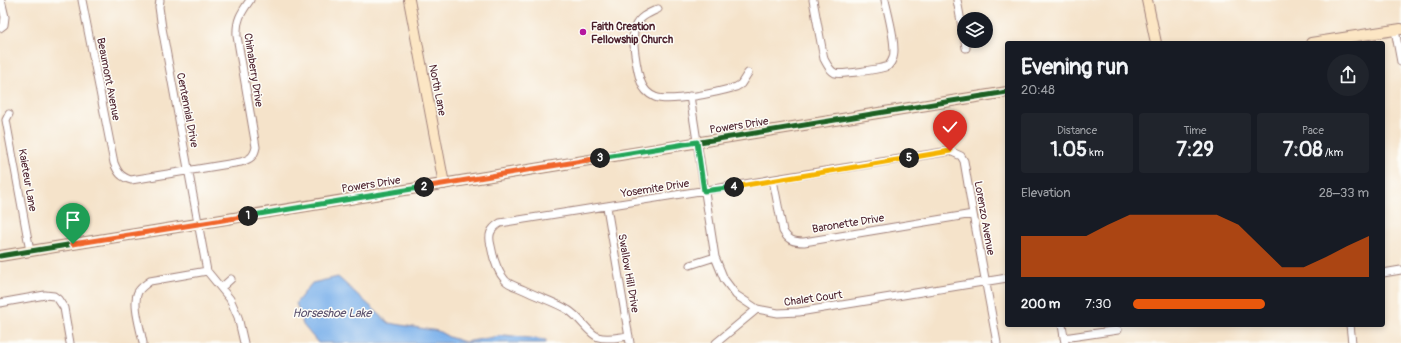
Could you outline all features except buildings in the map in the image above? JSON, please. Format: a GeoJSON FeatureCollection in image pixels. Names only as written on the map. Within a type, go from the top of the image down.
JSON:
{"type":"FeatureCollection","features":[{"type":"Feature","properties":{"kind":"street"},"geometry":{"type":"LineString","coordinates":[[0,28],[4,25],[5,17],[1,0]]}},
{"type":"Feature","properties":{"kind":"street","name":"Beaumont Avenue"},"geometry":{"type":"LineString","coordinates":[[82,0],[117,172],[123,177],[131,180],[188,171]]}},
{"type":"Feature","properties":{"kind":"street","name":"Centennial Drive"},"geometry":{"type":"LineString","coordinates":[[160,0],[159,7],[162,28],[207,271]]}},
{"type":"Feature","properties":{"kind":"street","name":"Chinaberry Drive"},"geometry":{"type":"LineString","coordinates":[[188,171],[241,162],[250,159],[254,154],[256,147],[236,36],[236,25],[240,15],[250,0]]}},
{"type":"Feature","properties":{"kind":"street","name":"North Lane"},"geometry":{"type":"LineString","coordinates":[[409,0],[444,184]]}},
{"type":"Feature","properties":{"kind":"street"},"geometry":{"type":"LineString","coordinates":[[813,0],[824,59],[828,67],[835,73],[842,74],[882,68],[889,65],[893,58],[894,48],[885,0]]}},
{"type":"Feature","properties":{"kind":"street"},"geometry":{"type":"LineString","coordinates":[[957,0],[959,12]]}},
{"type":"Feature","properties":{"kind":"street"},"geometry":{"type":"LineString","coordinates":[[1147,0],[1156,41]]}},
{"type":"Feature","properties":{"kind":"street"},"geometry":{"type":"LineString","coordinates":[[658,8],[639,20],[634,28],[633,44],[641,82],[646,91],[658,98],[670,99],[690,96],[736,87],[741,84],[748,73]]}},
{"type":"Feature","properties":{"kind":"street"},"geometry":{"type":"LineString","coordinates":[[1324,41],[1398,30],[1401,62]]}},
{"type":"Feature","properties":{"kind":"street","name":"Powers Drive"},"geometry":{"type":"LineString","coordinates":[[0,256],[1005,92]]}},
{"type":"Feature","properties":{"kind":"street","name":"Chalet Court"},"geometry":{"type":"LineString","coordinates":[[690,96],[715,257],[724,279],[736,295],[758,309],[778,313],[799,312],[1005,278]]}},
{"type":"Feature","properties":{"kind":"street","name":"Kaieteur Lane"},"geometry":{"type":"LineString","coordinates":[[9,114],[6,120],[30,251]]}},
{"type":"Feature","properties":{"kind":"street","name":"Yosemite Drive"},"geometry":{"type":"LineString","coordinates":[[629,340],[599,337],[591,333],[579,318],[568,310],[506,281],[492,254],[489,237],[493,228],[500,223],[950,151]]}},
{"type":"Feature","properties":{"kind":"street","name":"Lorenzo Avenue"},"geometry":{"type":"LineString","coordinates":[[950,151],[961,156],[964,161],[997,343]]}},
{"type":"Feature","properties":{"kind":"street","name":"Baronette Drive"},"geometry":{"type":"LineString","coordinates":[[772,180],[783,231],[787,238],[794,242],[804,242],[973,214]]}},
{"type":"Feature","properties":{"kind":"street","name":"Swallow Hill Drive"},"geometry":{"type":"LineString","coordinates":[[607,207],[629,340]]}},
{"type":"Feature","properties":{"kind":"street"},"geometry":{"type":"LineString","coordinates":[[690,265],[715,257]]}},
{"type":"Feature","properties":{"kind":"street"},"geometry":{"type":"LineString","coordinates":[[1385,273],[1401,270]]}},
{"type":"Feature","properties":{"kind":"street"},"geometry":{"type":"LineString","coordinates":[[143,343],[136,301],[138,291],[150,281],[207,271],[230,299],[238,317],[244,343]]}},
{"type":"Feature","properties":{"kind":"street"},"geometry":{"type":"LineString","coordinates":[[221,288],[231,279]]}},
{"type":"Feature","properties":{"kind":"street"},"geometry":{"type":"LineString","coordinates":[[0,303],[45,295],[54,296],[64,308],[70,343]]}},
{"type":"Feature","properties":{"kind":"street"},"geometry":{"type":"LineString","coordinates":[[716,343],[758,309]]}},
{"type":"Feature","properties":{"kind":"street"},"geometry":{"type":"LineString","coordinates":[[1062,327],[1065,341],[1118,330]]}},
{"type":"Feature","properties":{"kind":"street"},"geometry":{"type":"LineString","coordinates":[[1350,327],[1352,343]]}},
{"type":"Feature","properties":{"kind":"water","name":"Horseshoe Lake"},"geometry":{"type":"Polygon","coordinates":[[[338,277],[389,323],[438,331],[449,337],[465,342],[505,335],[546,340],[546,343],[318,343],[303,325],[296,303],[312,283],[338,277]]]}},
{"type":"Feature","properties":{"kind":"cycle path"},"geometry":{"type":"LineString","coordinates":[[0,256],[1005,92]]}},
{"type":"Feature","properties":{"kind":"place","name":"Faith Creation Fellowship Church"},"geometry":{"type":"Point","coordinates":[583,32]}},
{"type":"Feature","properties":{"kind":"route"},"geometry":{"type":"LineString","coordinates":[[73,244],[697,142],[704,191],[950,151]]}}]}
